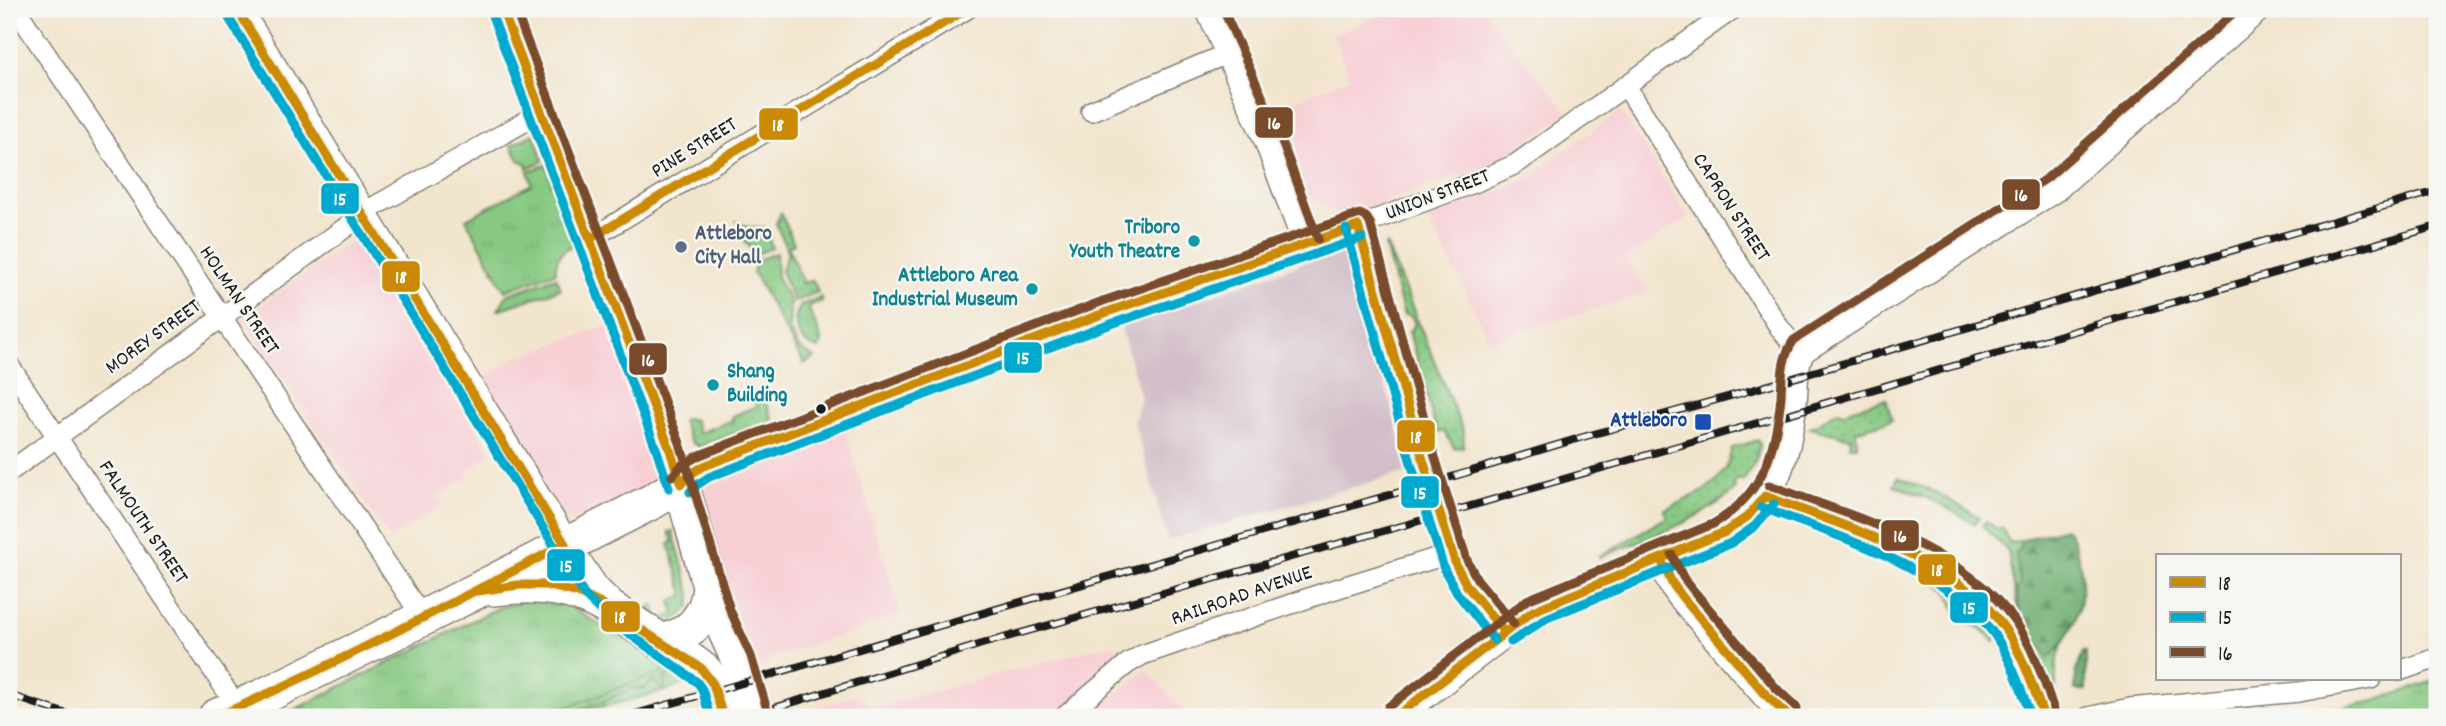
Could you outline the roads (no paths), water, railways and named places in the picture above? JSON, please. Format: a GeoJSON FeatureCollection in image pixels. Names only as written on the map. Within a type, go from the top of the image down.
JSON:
{"type":"FeatureCollection","features":[{"type":"Feature","properties":{"kind":"highway"},"geometry":{"type":"LineString","coordinates":[[227,713],[478,591],[681,484],[710,586],[723,625],[739,660],[756,717]]}},
{"type":"Feature","properties":{"kind":"highway"},"geometry":{"type":"LineString","coordinates":[[478,591],[518,585],[552,585],[578,593],[628,619],[706,673],[713,684],[723,717]]}},
{"type":"Feature","properties":{"kind":"highway"},"geometry":{"type":"LineString","coordinates":[[659,641],[679,637],[695,624],[707,605],[710,586]]}},
{"type":"Feature","properties":{"kind":"main road"},"geometry":{"type":"LineString","coordinates":[[237,9],[565,544],[601,596],[628,619]]}},
{"type":"Feature","properties":{"kind":"main road"},"geometry":{"type":"LineString","coordinates":[[1210,9],[1268,139],[1307,243]]}},
{"type":"Feature","properties":{"kind":"main road"},"geometry":{"type":"LineString","coordinates":[[1395,717],[1503,632],[1541,607],[1661,560],[1731,529],[1747,517],[1765,496],[1776,477],[1786,447],[1799,352],[1809,343],[2047,193],[2256,9]]}},
{"type":"Feature","properties":{"kind":"main road"},"geometry":{"type":"LineString","coordinates":[[507,10],[542,112],[681,484]]}},
{"type":"Feature","properties":{"kind":"main road"},"geometry":{"type":"LineString","coordinates":[[1358,226],[1423,460],[1452,553],[1467,586],[1503,632]]}},
{"type":"Feature","properties":{"kind":"main road","name":"UNION STREET"},"geometry":{"type":"LineString","coordinates":[[681,484],[689,475],[704,466],[1107,312],[1358,226]]}},
{"type":"Feature","properties":{"kind":"main road"},"geometry":{"type":"LineString","coordinates":[[1661,560],[1683,598],[1767,696],[1789,717]]}},
{"type":"Feature","properties":{"kind":"street","name":"HOLMAN STREET"},"geometry":{"type":"LineString","coordinates":[[16,9],[423,618]]}},
{"type":"Feature","properties":{"kind":"street","name":"UNION STREET"},"geometry":{"type":"LineString","coordinates":[[1358,226],[1512,167],[1733,9]]}},
{"type":"Feature","properties":{"kind":"street","name":"PINE STREET"},"geometry":{"type":"LineString","coordinates":[[590,239],[960,10]]}},
{"type":"Feature","properties":{"kind":"street"},"geometry":{"type":"LineString","coordinates":[[1091,111],[1231,52]]}},
{"type":"Feature","properties":{"kind":"street","name":"CAPRON STREET"},"geometry":{"type":"LineString","coordinates":[[1626,86],[1779,327],[1799,352]]}},
{"type":"Feature","properties":{"kind":"street","name":"MOREY STREET"},"geometry":{"type":"LineString","coordinates":[[9,472],[363,214],[542,112]]}},
{"type":"Feature","properties":{"kind":"street","name":"FALMOUTH STREET"},"geometry":{"type":"LineString","coordinates":[[9,365],[57,437],[227,713]]}},
{"type":"Feature","properties":{"kind":"street","name":"RAILROAD AVENUE"},"geometry":{"type":"LineString","coordinates":[[1064,717],[1127,664],[1142,655],[1329,591],[1452,553]]}},
{"type":"Feature","properties":{"kind":"street"},"geometry":{"type":"LineString","coordinates":[[2400,671],[2437,658]]}},
{"type":"Feature","properties":{"kind":"street"},"geometry":{"type":"LineString","coordinates":[[2088,717],[2130,708],[2299,692],[2365,680]]}},
{"type":"Feature","properties":{"kind":"railway"},"geometry":{"type":"LineString","coordinates":[[625,717],[2437,191]]}},
{"type":"Feature","properties":{"kind":"railway"},"geometry":{"type":"LineString","coordinates":[[745,717],[982,644],[1412,523],[2437,226]]}},
{"type":"Feature","properties":{"kind":"railway"},"geometry":{"type":"LineString","coordinates":[[9,695],[76,717]]}},
{"type":"Feature","properties":{"kind":"place","name":"Triboro Youth Theatre"},"geometry":{"type":"Point","coordinates":[1194,241]}},
{"type":"Feature","properties":{"kind":"place","name":"Attleboro City Hall"},"geometry":{"type":"Point","coordinates":[681,247]}},
{"type":"Feature","properties":{"kind":"place","name":"Attleboro Area Industrial Museum"},"geometry":{"type":"Point","coordinates":[1032,289]}},
{"type":"Feature","properties":{"kind":"place","name":"Shang Building"},"geometry":{"type":"Point","coordinates":[713,385]}},
{"type":"Feature","properties":{"kind":"place","name":"Attleboro"},"geometry":{"type":"Point","coordinates":[1703,422]}}]}
